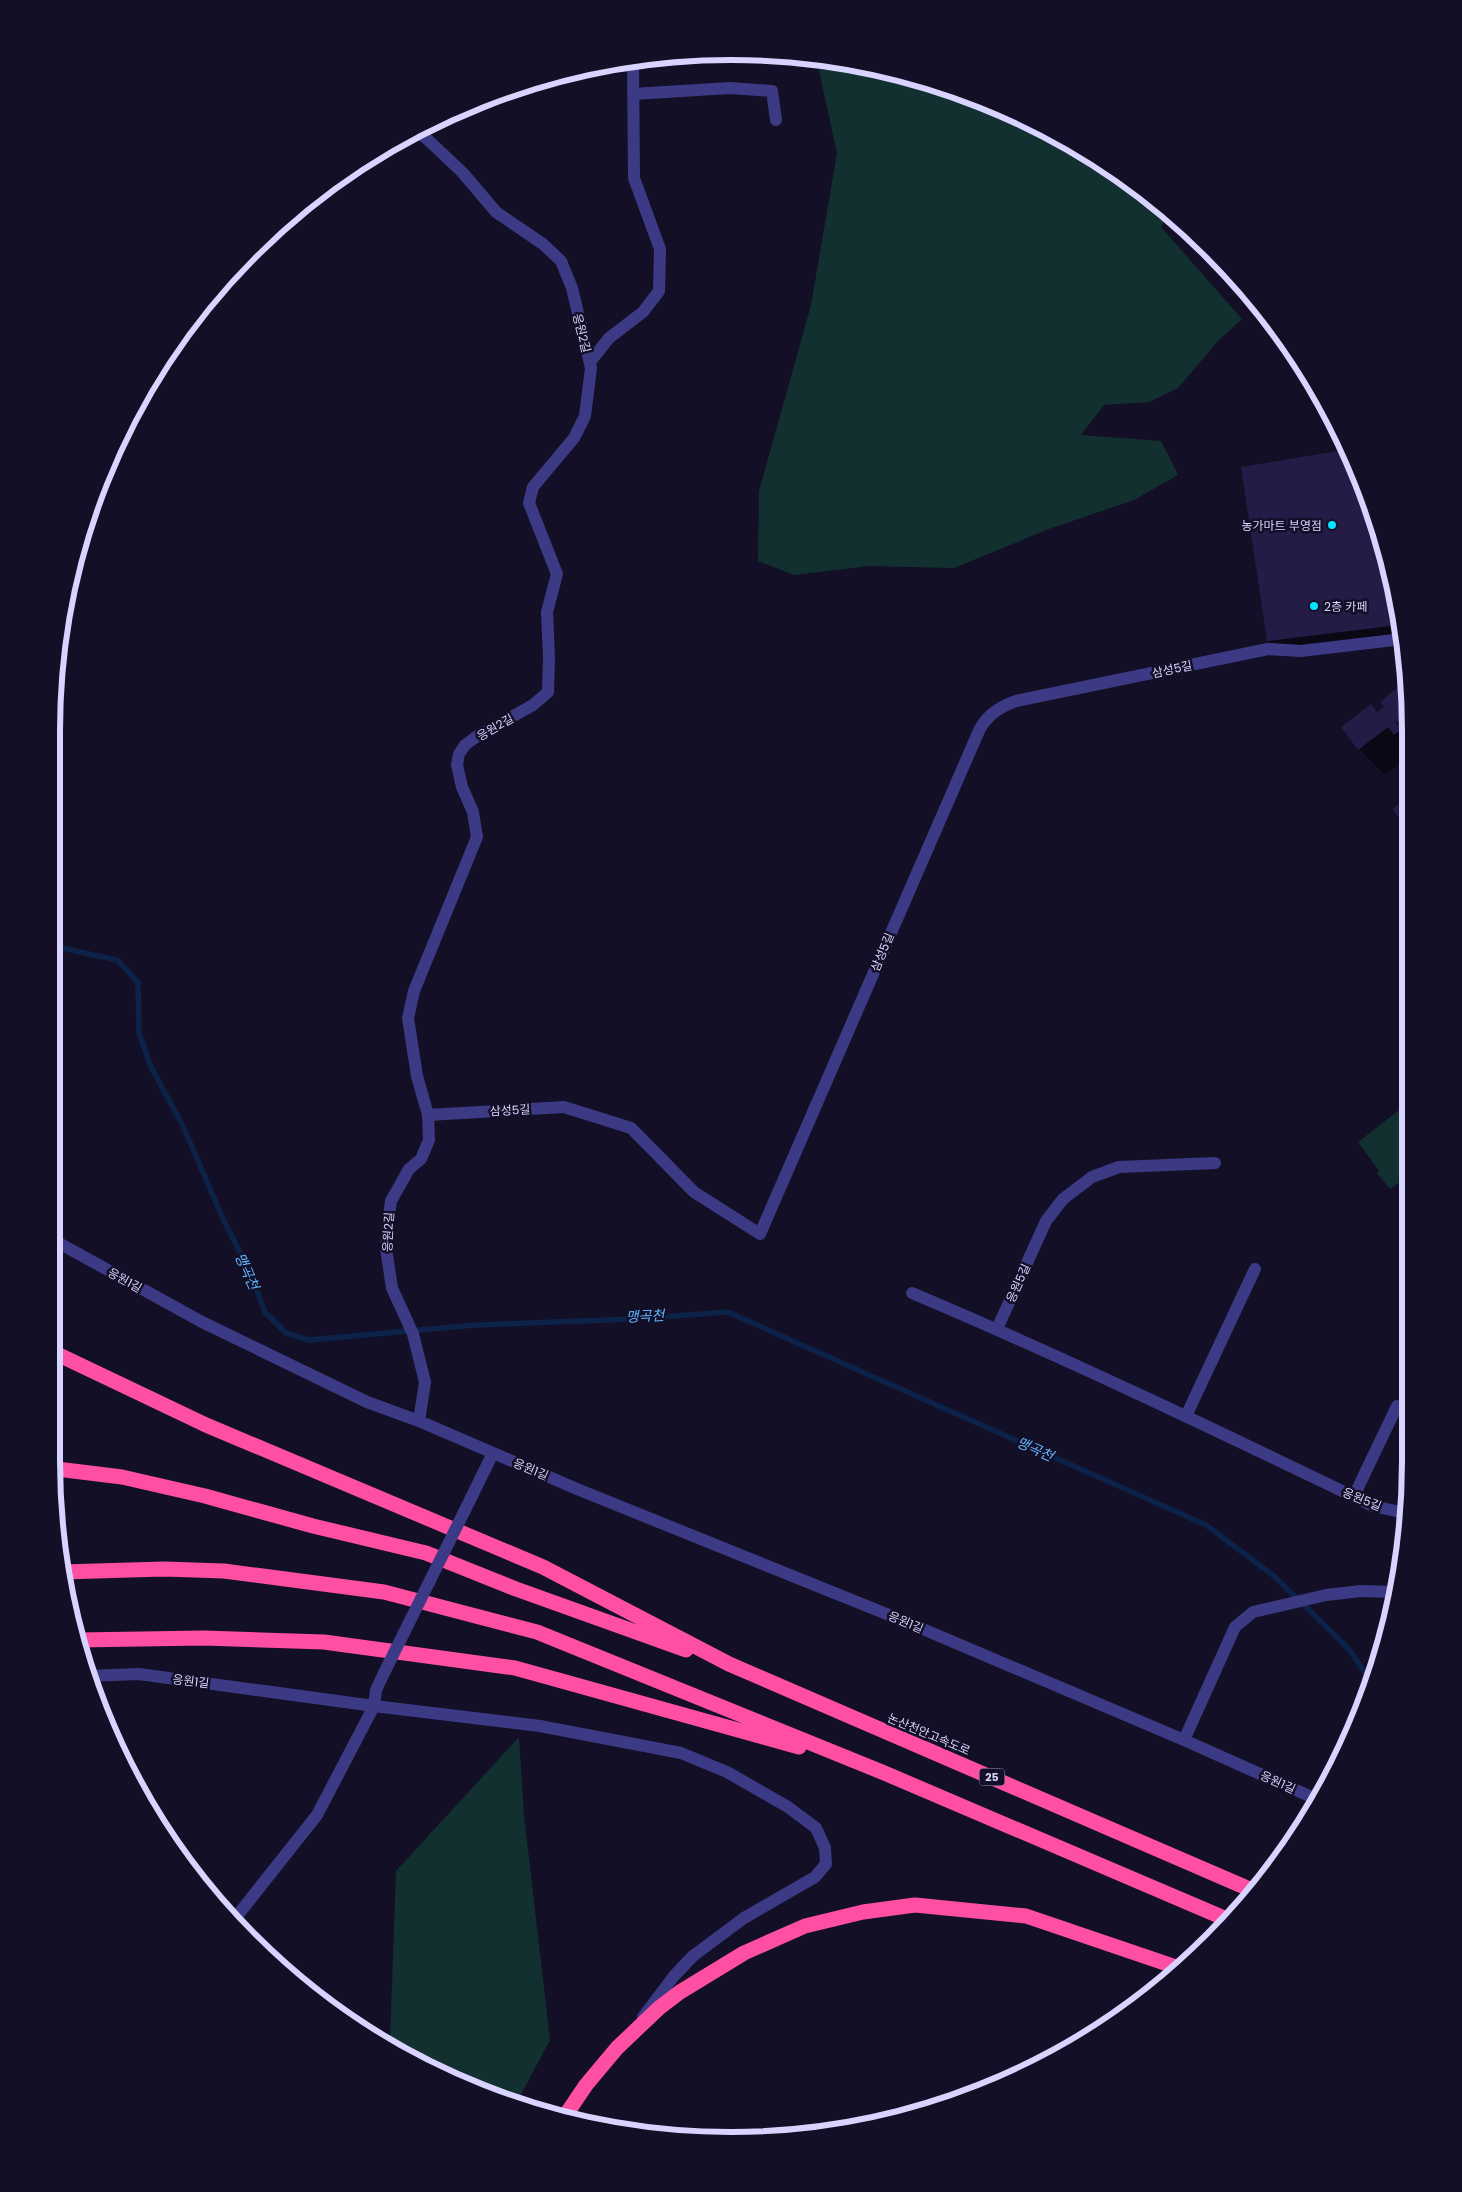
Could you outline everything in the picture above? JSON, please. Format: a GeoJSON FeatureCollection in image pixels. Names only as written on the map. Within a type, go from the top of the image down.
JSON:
{"type":"FeatureCollection","features":[{"type":"Feature","properties":{"kind":"highway"},"geometry":{"type":"LineString","coordinates":[[60,1355],[206,1425],[543,1568],[728,1664]]}},
{"type":"Feature","properties":{"kind":"highway"},"geometry":{"type":"LineString","coordinates":[[60,1469],[122,1477],[426,1553],[623,1629],[728,1664]]}},
{"type":"Feature","properties":{"kind":"highway"},"geometry":{"type":"LineString","coordinates":[[70,1572],[164,1569],[224,1571],[384,1592],[537,1632],[882,1772],[1222,1916]]}},
{"type":"Feature","properties":{"kind":"highway"},"geometry":{"type":"LineString","coordinates":[[85,1640],[204,1638],[324,1642],[515,1668],[712,1722],[882,1772]]}},
{"type":"Feature","properties":{"kind":"highway","name":"논산천안고속도로"},"geometry":{"type":"LineString","coordinates":[[728,1664],[1248,1887]]}},
{"type":"Feature","properties":{"kind":"highway"},"geometry":{"type":"LineString","coordinates":[[568,2112],[586,2085],[629,2035],[680,1992],[744,1953],[805,1926],[862,1912],[915,1905],[1026,1916],[1172,1966]]}},
{"type":"Feature","properties":{"kind":"street"},"geometry":{"type":"LineString","coordinates":[[590,362],[609,338],[643,312],[659,291],[660,249],[634,178],[633,68]]}},
{"type":"Feature","properties":{"kind":"street"},"geometry":{"type":"LineString","coordinates":[[633,94],[730,88],[772,91],[776,120]]}},
{"type":"Feature","properties":{"kind":"street","name":"응원2길"},"geometry":{"type":"LineString","coordinates":[[419,1421],[425,1382],[415,1342],[392,1288],[386,1248],[390,1200],[409,1170],[421,1159],[430,1140],[428,1116],[417,1076],[408,1018],[414,990],[477,837],[473,812],[462,787],[457,765],[459,754],[465,745],[476,737],[533,705],[548,692],[550,658],[547,612],[557,574],[529,503],[533,487],[574,438],[585,416],[592,368],[572,288],[561,261],[543,244],[496,212],[463,173],[423,135]]}},
{"type":"Feature","properties":{"kind":"street","name":"삼성5길"},"geometry":{"type":"LineString","coordinates":[[428,1116],[564,1107],[631,1128],[694,1192],[760,1234],[978,733],[988,717],[1016,701],[1268,649],[1301,651],[1395,640]]}},
{"type":"Feature","properties":{"kind":"street","name":"응원5길"},"geometry":{"type":"LineString","coordinates":[[1215,1164],[1119,1167],[1092,1177],[1062,1199],[1046,1221],[997,1329],[1186,1416],[1373,1506],[1400,1512]]}},
{"type":"Feature","properties":{"kind":"street","name":"응원1길"},"geometry":{"type":"LineString","coordinates":[[60,1244],[202,1322],[367,1402],[419,1421],[576,1489],[904,1621],[1184,1740],[1311,1797]]}},
{"type":"Feature","properties":{"kind":"street"},"geometry":{"type":"LineString","coordinates":[[1186,1416],[1255,1269]]}},
{"type":"Feature","properties":{"kind":"street"},"geometry":{"type":"LineString","coordinates":[[912,1293],[997,1329]]}},
{"type":"Feature","properties":{"kind":"street"},"geometry":{"type":"LineString","coordinates":[[1354,1496],[1397,1406],[1402,1408]]}},
{"type":"Feature","properties":{"kind":"street"},"geometry":{"type":"LineString","coordinates":[[238,1915],[316,1815],[374,1706],[376,1690],[493,1453]]}},
{"type":"Feature","properties":{"kind":"street"},"geometry":{"type":"LineString","coordinates":[[1184,1740],[1235,1627],[1253,1612],[1326,1595],[1361,1591],[1389,1592]]}},
{"type":"Feature","properties":{"kind":"street","name":"응원1길"},"geometry":{"type":"LineString","coordinates":[[96,1676],[139,1674],[374,1706],[540,1726],[681,1753],[727,1772],[788,1807],[816,1828],[825,1848],[826,1864],[815,1877],[744,1918],[693,1956],[674,1976],[629,2035]]}},
{"type":"Feature","properties":{"kind":"green space"},"geometry":{"type":"Polygon","coordinates":[[[818,66],[862,73],[905,83],[988,111],[1028,129],[1104,173],[1165,220],[1161,227],[1242,319],[1218,341],[1178,388],[1149,402],[1104,405],[1081,435],[1161,441],[1178,475],[1134,500],[1049,529],[954,568],[869,566],[794,575],[758,561],[759,491],[811,305],[837,153],[818,66]]]}},
{"type":"Feature","properties":{"kind":"green space"},"geometry":{"type":"Polygon","coordinates":[[[1402,1108],[1402,1181],[1390,1189],[1377,1173],[1379,1171],[1358,1142],[1402,1108]]]}},
{"type":"Feature","properties":{"kind":"green space"},"geometry":{"type":"Polygon","coordinates":[[[519,1737],[524,1815],[550,2040],[520,2097],[474,2081],[434,2063],[390,2039],[396,1871],[519,1737]]]}},
{"type":"Feature","properties":{"kind":"building"},"geometry":{"type":"Polygon","coordinates":[[[1340,451],[1366,515],[1379,557],[1393,626],[1267,641],[1241,467],[1340,451]]]}},
{"type":"Feature","properties":{"kind":"building"},"geometry":{"type":"Polygon","coordinates":[[[1401,685],[1402,719],[1396,723],[1401,730],[1394,735],[1388,727],[1358,750],[1341,727],[1371,704],[1377,712],[1384,707],[1380,702],[1401,685]]]}},
{"type":"Feature","properties":{"kind":"building"},"geometry":{"type":"Polygon","coordinates":[[[1402,802],[1402,823],[1392,809],[1402,802]]]}},
{"type":"Feature","properties":{"kind":"waterway","name":"맹곡천"},"geometry":{"type":"LineString","coordinates":[[60,948],[117,960],[138,982],[139,1033],[151,1067],[182,1124],[224,1221],[251,1274],[265,1312],[286,1333],[309,1340],[475,1325],[634,1319],[728,1312],[1206,1525],[1274,1576],[1348,1648],[1367,1675]]}},
{"type":"Feature","properties":{"kind":"place","name":"농가마트 부영점"},"geometry":{"type":"Point","coordinates":[1332,525]}},
{"type":"Feature","properties":{"kind":"place","name":"2층 카페"},"geometry":{"type":"Point","coordinates":[1314,606]}}]}
